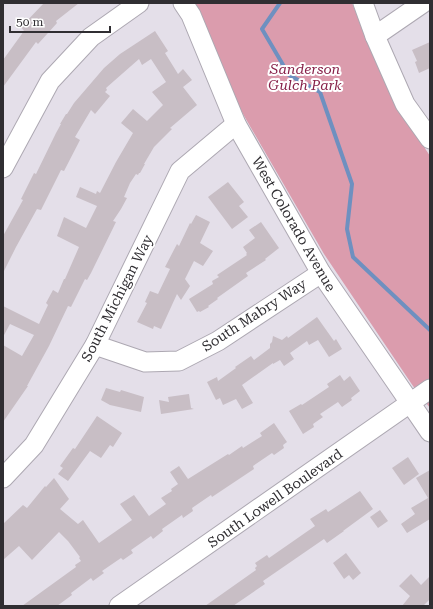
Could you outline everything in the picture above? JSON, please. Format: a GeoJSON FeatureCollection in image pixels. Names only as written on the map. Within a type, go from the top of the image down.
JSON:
{"type":"FeatureCollection","features":[{"type":"Feature","properties":{"kind":"street"},"geometry":{"type":"LineString","coordinates":[[3,168],[50,81],[91,37],[139,3]]}},
{"type":"Feature","properties":{"kind":"street","name":"West Colorado Avenue"},"geometry":{"type":"LineString","coordinates":[[183,3],[191,15],[236,124],[321,273],[430,432]]}},
{"type":"Feature","properties":{"kind":"street"},"geometry":{"type":"LineString","coordinates":[[364,3],[375,36],[405,104],[430,139]]}},
{"type":"Feature","properties":{"kind":"street"},"geometry":{"type":"LineString","coordinates":[[375,36],[424,3]]}},
{"type":"Feature","properties":{"kind":"street","name":"South Michigan Way"},"geometry":{"type":"LineString","coordinates":[[3,478],[34,445],[95,345],[180,171],[236,124]]}},
{"type":"Feature","properties":{"kind":"street","name":"South Mabry Way"},"geometry":{"type":"LineString","coordinates":[[95,345],[145,362],[179,361],[218,341],[321,273]]}},
{"type":"Feature","properties":{"kind":"street","name":"South Lowell Boulevard"},"geometry":{"type":"LineString","coordinates":[[119,606],[430,389]]}},
{"type":"Feature","properties":{"kind":"green space","name":"Sanderson Gulch Park"},"geometry":{"type":"Polygon","coordinates":[[[190,3],[352,3],[392,98],[430,156],[430,408],[413,386],[324,254],[236,102],[190,3]]]}},
{"type":"Feature","properties":{"kind":"building"},"geometry":{"type":"Polygon","coordinates":[[[44,3],[79,3],[56,21],[57,23],[38,44],[36,42],[3,87],[3,60],[24,31],[21,27],[44,3]]]}},
{"type":"Feature","properties":{"kind":"building"},"geometry":{"type":"Polygon","coordinates":[[[155,31],[168,51],[165,53],[178,74],[183,69],[192,80],[183,87],[197,105],[170,128],[172,129],[154,147],[140,173],[138,175],[136,174],[130,183],[124,197],[127,198],[113,221],[116,222],[91,273],[87,280],[85,279],[71,307],[68,306],[28,386],[3,422],[3,345],[22,356],[34,335],[10,324],[3,337],[3,306],[39,324],[48,305],[46,303],[53,290],[58,293],[79,247],[57,236],[64,217],[86,228],[97,206],[76,197],[80,187],[96,194],[97,191],[100,193],[133,133],[121,123],[133,109],[147,121],[163,105],[152,92],[166,82],[151,59],[142,65],[139,59],[106,88],[107,90],[105,92],[110,96],[95,114],[91,110],[75,137],[80,140],[64,171],[61,170],[41,210],[37,209],[3,273],[3,236],[23,200],[21,199],[34,173],[36,174],[60,124],[74,103],[104,68],[120,54],[155,31]]]}},
{"type":"Feature","properties":{"kind":"building"},"geometry":{"type":"Polygon","coordinates":[[[430,42],[430,68],[419,73],[415,62],[417,61],[412,50],[430,42]]]}},
{"type":"Feature","properties":{"kind":"building"},"geometry":{"type":"Polygon","coordinates":[[[228,182],[244,202],[239,206],[248,217],[232,229],[208,197],[228,182]]]}},
{"type":"Feature","properties":{"kind":"building"},"geometry":{"type":"Polygon","coordinates":[[[196,215],[210,222],[200,243],[213,251],[203,266],[194,261],[185,279],[190,286],[181,300],[177,294],[161,329],[154,326],[153,329],[137,322],[147,303],[145,302],[150,291],[158,294],[170,269],[165,267],[177,244],[179,246],[190,223],[191,224],[196,215]]]}},
{"type":"Feature","properties":{"kind":"building"},"geometry":{"type":"Polygon","coordinates":[[[261,222],[279,248],[265,259],[266,260],[246,273],[248,276],[217,298],[218,299],[208,306],[209,307],[197,312],[189,299],[213,284],[212,281],[219,277],[217,275],[247,255],[243,247],[255,238],[249,230],[261,222]]]}},
{"type":"Feature","properties":{"kind":"building"},"geometry":{"type":"Polygon","coordinates":[[[317,317],[334,341],[336,339],[342,349],[329,357],[318,340],[309,345],[307,341],[290,353],[294,359],[284,366],[280,360],[273,363],[242,385],[253,403],[242,409],[236,399],[223,405],[220,398],[216,400],[207,382],[217,377],[218,381],[251,356],[254,360],[270,348],[273,336],[282,340],[287,336],[288,338],[317,317]]]}},
{"type":"Feature","properties":{"kind":"building"},"geometry":{"type":"Polygon","coordinates":[[[340,375],[344,381],[350,376],[360,391],[351,398],[352,400],[342,407],[338,402],[320,414],[323,417],[313,424],[314,427],[303,434],[289,411],[301,404],[302,405],[329,387],[327,384],[340,375]]]}},
{"type":"Feature","properties":{"kind":"building"},"geometry":{"type":"Polygon","coordinates":[[[106,388],[120,392],[121,390],[144,397],[141,412],[110,405],[101,400],[106,388]]]}},
{"type":"Feature","properties":{"kind":"building"},"geometry":{"type":"Polygon","coordinates":[[[189,394],[191,408],[194,409],[161,414],[159,400],[169,402],[168,397],[189,394]]]}},
{"type":"Feature","properties":{"kind":"building"},"geometry":{"type":"Polygon","coordinates":[[[97,416],[122,433],[113,447],[110,445],[101,458],[90,451],[68,481],[58,474],[63,468],[60,466],[73,448],[75,449],[97,416]]]}},
{"type":"Feature","properties":{"kind":"building"},"geometry":{"type":"Polygon","coordinates":[[[274,423],[287,442],[283,445],[284,448],[274,455],[272,453],[253,466],[254,469],[212,497],[211,495],[192,508],[193,511],[183,518],[182,515],[162,529],[163,531],[153,539],[151,536],[131,550],[133,553],[123,560],[121,558],[102,571],[104,573],[93,581],[91,578],[57,606],[22,606],[76,567],[75,565],[81,561],[79,558],[80,557],[68,541],[59,532],[32,560],[19,546],[3,560],[3,524],[23,505],[27,508],[45,486],[46,487],[54,478],[69,499],[60,509],[78,524],[83,520],[99,543],[132,520],[120,504],[134,495],[149,516],[166,504],[161,498],[172,491],[171,489],[178,484],[170,472],[179,466],[188,479],[228,454],[229,455],[242,446],[243,448],[262,436],[260,433],[274,423]]]}},
{"type":"Feature","properties":{"kind":"building"},"geometry":{"type":"Polygon","coordinates":[[[408,457],[419,474],[404,485],[392,468],[408,457]]]}},
{"type":"Feature","properties":{"kind":"building"},"geometry":{"type":"Polygon","coordinates":[[[430,470],[430,519],[407,533],[401,524],[415,514],[411,508],[428,498],[416,478],[430,470]]]}},
{"type":"Feature","properties":{"kind":"building"},"geometry":{"type":"Polygon","coordinates":[[[360,491],[373,509],[344,531],[327,543],[324,539],[263,581],[265,584],[233,606],[205,606],[256,570],[255,568],[257,566],[255,563],[267,555],[269,558],[315,526],[310,519],[326,509],[328,512],[360,491]]]}},
{"type":"Feature","properties":{"kind":"building"},"geometry":{"type":"Polygon","coordinates":[[[380,510],[388,521],[378,528],[370,517],[380,510]]]}},
{"type":"Feature","properties":{"kind":"building"},"geometry":{"type":"Polygon","coordinates":[[[346,553],[361,573],[353,580],[349,575],[344,579],[333,563],[346,553]]]}},
{"type":"Feature","properties":{"kind":"building"},"geometry":{"type":"Polygon","coordinates":[[[411,574],[421,585],[430,576],[430,599],[423,606],[402,606],[410,596],[399,586],[411,574]]]}},
{"type":"Feature","properties":{"kind":"waterway"},"geometry":{"type":"LineString","coordinates":[[280,3],[262,29],[289,75],[320,92],[352,184],[347,229],[353,257],[430,330]]}}]}
